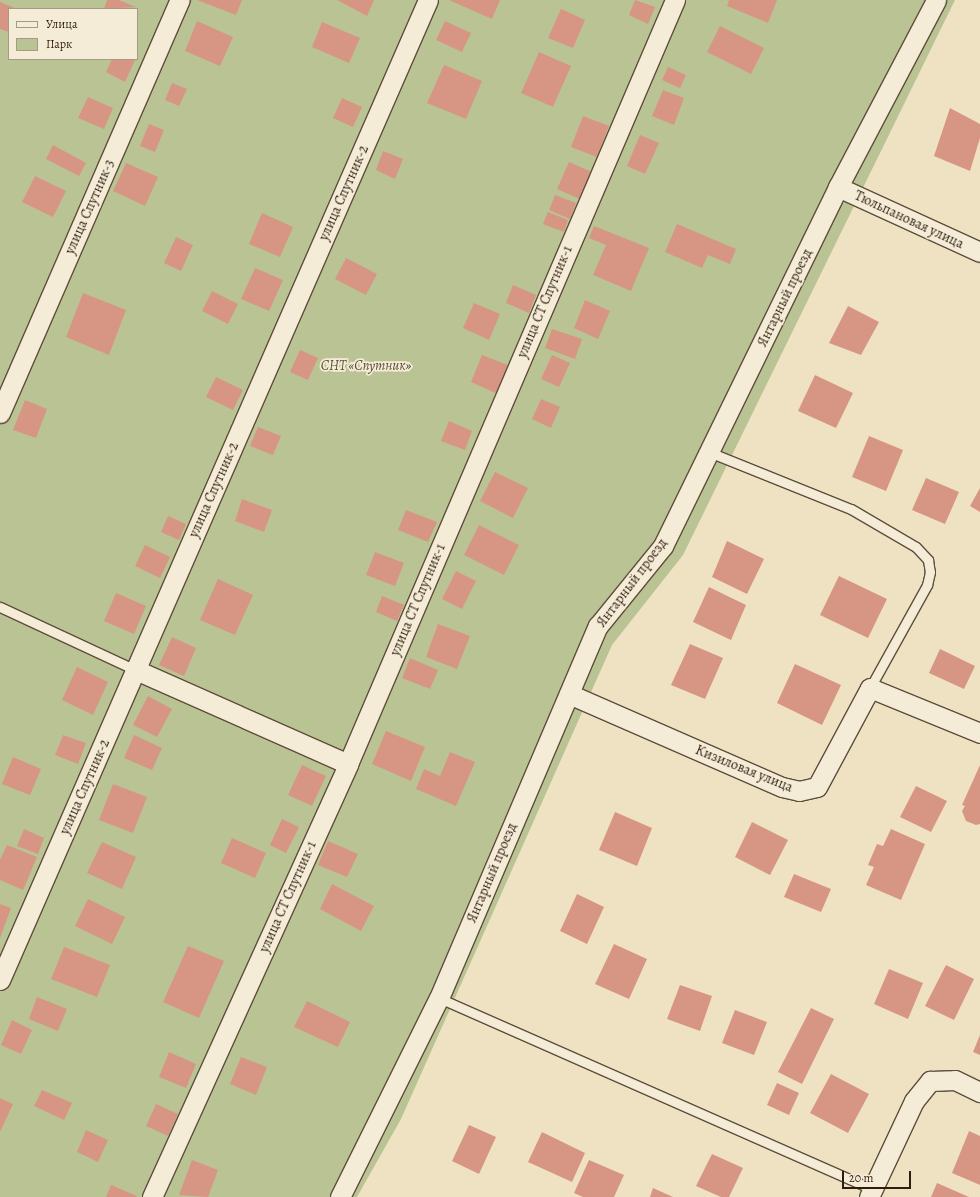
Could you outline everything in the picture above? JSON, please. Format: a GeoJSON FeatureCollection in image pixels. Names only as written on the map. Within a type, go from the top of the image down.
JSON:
{"type":"FeatureCollection","features":[{"type":"Feature","properties":{"kind":"street","name":"улица Спутник-3"},"geometry":{"type":"LineString","coordinates":[[0,413],[180,0]]}},
{"type":"Feature","properties":{"kind":"street","name":"улица Спутник-2"},"geometry":{"type":"LineString","coordinates":[[0,980],[428,0]]}},
{"type":"Feature","properties":{"kind":"street","name":"улица СТ Спутник-1"},"geometry":{"type":"LineString","coordinates":[[152,1197],[348,764],[675,0]]}},
{"type":"Feature","properties":{"kind":"street","name":"Янтарный проезд"},"geometry":{"type":"LineString","coordinates":[[340,1197],[439,998],[598,626],[663,546],[777,317],[838,187],[936,0]]}},
{"type":"Feature","properties":{"kind":"street","name":"Тюльпановая улица"},"geometry":{"type":"LineString","coordinates":[[838,187],[980,252]]}},
{"type":"Feature","properties":{"kind":"street"},"geometry":{"type":"LineString","coordinates":[[136,670],[348,764]]}},
{"type":"Feature","properties":{"kind":"street"},"geometry":{"type":"LineString","coordinates":[[870,688],[980,733]]}},
{"type":"Feature","properties":{"kind":"street","name":"Кизиловая улица"},"geometry":{"type":"LineString","coordinates":[[569,694],[782,787],[799,791],[817,787],[870,688]]}},
{"type":"Feature","properties":{"kind":"street"},"geometry":{"type":"LineString","coordinates":[[870,1193],[914,1101],[930,1081],[955,1080],[980,1092]]}},
{"type":"Feature","properties":{"kind":"lane"},"geometry":{"type":"LineString","coordinates":[[709,452],[851,509],[916,547],[928,560],[930,572],[927,585],[870,688]]}},
{"type":"Feature","properties":{"kind":"lane"},"geometry":{"type":"LineString","coordinates":[[0,607],[136,670]]}},
{"type":"Feature","properties":{"kind":"lane"},"geometry":{"type":"LineString","coordinates":[[439,998],[870,1193]]}},
{"type":"Feature","properties":{"kind":"green space","name":"СНТ «Спутник»"},"geometry":{"type":"Polygon","coordinates":[[[0,0],[955,0],[683,555],[612,645],[401,1119],[357,1197],[0,1197],[0,0]]]}},
{"type":"Feature","properties":{"kind":"building"},"geometry":{"type":"Polygon","coordinates":[[[107,0],[119,0],[136,7],[120,8],[104,8],[107,0]]]}},
{"type":"Feature","properties":{"kind":"building"},"geometry":{"type":"Polygon","coordinates":[[[197,0],[242,0],[236,15],[197,0]]]}},
{"type":"Feature","properties":{"kind":"building"},"geometry":{"type":"Polygon","coordinates":[[[337,0],[374,0],[367,16],[337,0]]]}},
{"type":"Feature","properties":{"kind":"building"},"geometry":{"type":"Polygon","coordinates":[[[449,0],[500,0],[492,19],[449,0]]]}},
{"type":"Feature","properties":{"kind":"building"},"geometry":{"type":"Polygon","coordinates":[[[635,0],[655,7],[648,24],[629,15],[635,0]]]}},
{"type":"Feature","properties":{"kind":"building"},"geometry":{"type":"Polygon","coordinates":[[[729,0],[777,0],[768,23],[727,6],[729,0]]]}},
{"type":"Feature","properties":{"kind":"building"},"geometry":{"type":"Polygon","coordinates":[[[0,2],[15,8],[8,8],[8,32],[0,29],[0,2]]]}},
{"type":"Feature","properties":{"kind":"building"},"geometry":{"type":"Polygon","coordinates":[[[561,9],[585,20],[573,48],[548,38],[561,9]]]}},
{"type":"Feature","properties":{"kind":"building"},"geometry":{"type":"Polygon","coordinates":[[[197,21],[233,37],[220,66],[185,51],[197,21]]]}},
{"type":"Feature","properties":{"kind":"building"},"geometry":{"type":"Polygon","coordinates":[[[445,21],[471,33],[462,52],[436,40],[445,21]]]}},
{"type":"Feature","properties":{"kind":"building"},"geometry":{"type":"Polygon","coordinates":[[[322,22],[360,38],[349,63],[312,47],[322,22]]]}},
{"type":"Feature","properties":{"kind":"building"},"geometry":{"type":"Polygon","coordinates":[[[720,26],[764,48],[751,74],[707,52],[720,26]]]}},
{"type":"Feature","properties":{"kind":"building"},"geometry":{"type":"Polygon","coordinates":[[[539,52],[571,66],[553,107],[521,93],[539,52]]]}},
{"type":"Feature","properties":{"kind":"building"},"geometry":{"type":"Polygon","coordinates":[[[112,60],[135,60],[125,82],[106,72],[112,60]]]}},
{"type":"Feature","properties":{"kind":"building"},"geometry":{"type":"Polygon","coordinates":[[[444,65],[482,81],[466,119],[427,103],[444,65]]]}},
{"type":"Feature","properties":{"kind":"building"},"geometry":{"type":"Polygon","coordinates":[[[668,67],[686,75],[680,88],[662,80],[668,67]]]}},
{"type":"Feature","properties":{"kind":"building"},"geometry":{"type":"Polygon","coordinates":[[[172,83],[187,89],[179,106],[165,100],[172,83]]]}},
{"type":"Feature","properties":{"kind":"building"},"geometry":{"type":"Polygon","coordinates":[[[663,90],[684,98],[674,125],[652,116],[663,90]]]}},
{"type":"Feature","properties":{"kind":"building"},"geometry":{"type":"Polygon","coordinates":[[[88,97],[113,108],[104,129],[78,118],[88,97]]]}},
{"type":"Feature","properties":{"kind":"building"},"geometry":{"type":"Polygon","coordinates":[[[342,98],[362,107],[353,127],[333,118],[342,98]]]}},
{"type":"Feature","properties":{"kind":"building"},"geometry":{"type":"Polygon","coordinates":[[[950,108],[980,124],[980,138],[970,171],[934,156],[950,108]]]}},
{"type":"Feature","properties":{"kind":"building"},"geometry":{"type":"Polygon","coordinates":[[[583,116],[609,126],[597,157],[571,147],[583,116]]]}},
{"type":"Feature","properties":{"kind":"building"},"geometry":{"type":"Polygon","coordinates":[[[149,124],[164,130],[155,152],[140,146],[149,124]]]}},
{"type":"Feature","properties":{"kind":"building"},"geometry":{"type":"Polygon","coordinates":[[[640,135],[659,143],[645,174],[627,166],[640,135]]]}},
{"type":"Feature","properties":{"kind":"building"},"geometry":{"type":"Polygon","coordinates":[[[53,145],[86,163],[79,176],[46,159],[53,145]]]}},
{"type":"Feature","properties":{"kind":"building"},"geometry":{"type":"Polygon","coordinates":[[[383,151],[403,159],[395,179],[376,170],[383,151]]]}},
{"type":"Feature","properties":{"kind":"building"},"geometry":{"type":"Polygon","coordinates":[[[569,162],[592,172],[580,199],[557,189],[569,162]]]}},
{"type":"Feature","properties":{"kind":"building"},"geometry":{"type":"Polygon","coordinates":[[[126,163],[158,177],[145,206],[113,191],[126,163]]]}},
{"type":"Feature","properties":{"kind":"building"},"geometry":{"type":"Polygon","coordinates":[[[35,176],[66,191],[53,217],[22,202],[35,176]]]}},
{"type":"Feature","properties":{"kind":"building"},"geometry":{"type":"Polygon","coordinates":[[[555,195],[576,203],[570,219],[549,210],[555,195]]]}},
{"type":"Feature","properties":{"kind":"building"},"geometry":{"type":"Polygon","coordinates":[[[548,212],[568,220],[564,232],[543,224],[548,212]]]}},
{"type":"Feature","properties":{"kind":"building"},"geometry":{"type":"Polygon","coordinates":[[[262,213],[293,227],[280,257],[249,244],[262,213]]]}},
{"type":"Feature","properties":{"kind":"building"},"geometry":{"type":"Polygon","coordinates":[[[677,224],[736,249],[730,264],[708,255],[702,268],[665,252],[677,224]]]}},
{"type":"Feature","properties":{"kind":"building"},"geometry":{"type":"Polygon","coordinates":[[[594,226],[649,248],[631,291],[593,275],[606,245],[589,238],[594,226]]]}},
{"type":"Feature","properties":{"kind":"building"},"geometry":{"type":"Polygon","coordinates":[[[176,237],[193,245],[181,271],[164,263],[176,237]]]}},
{"type":"Feature","properties":{"kind":"building"},"geometry":{"type":"Polygon","coordinates":[[[346,258],[377,274],[366,295],[335,279],[346,258]]]}},
{"type":"Feature","properties":{"kind":"building"},"geometry":{"type":"Polygon","coordinates":[[[255,268],[283,280],[269,311],[241,299],[255,268]]]}},
{"type":"Feature","properties":{"kind":"building"},"geometry":{"type":"Polygon","coordinates":[[[513,285],[536,295],[529,313],[506,303],[513,285]]]}},
{"type":"Feature","properties":{"kind":"building"},"geometry":{"type":"Polygon","coordinates":[[[212,291],[238,304],[228,324],[202,311],[212,291]]]}},
{"type":"Feature","properties":{"kind":"building"},"geometry":{"type":"Polygon","coordinates":[[[83,293],[126,310],[109,355],[66,337],[83,293]]]}},
{"type":"Feature","properties":{"kind":"building"},"geometry":{"type":"Polygon","coordinates":[[[585,300],[610,311],[598,339],[574,328],[585,300]]]}},
{"type":"Feature","properties":{"kind":"building"},"geometry":{"type":"Polygon","coordinates":[[[474,303],[500,314],[489,340],[463,328],[474,303]]]}},
{"type":"Feature","properties":{"kind":"building"},"geometry":{"type":"Polygon","coordinates":[[[848,306],[879,322],[861,355],[829,343],[848,306]]]}},
{"type":"Feature","properties":{"kind":"building"},"geometry":{"type":"Polygon","coordinates":[[[552,329],[582,339],[575,359],[545,348],[552,329]]]}},
{"type":"Feature","properties":{"kind":"building"},"geometry":{"type":"Polygon","coordinates":[[[300,350],[318,358],[308,380],[290,372],[300,350]]]}},
{"type":"Feature","properties":{"kind":"building"},"geometry":{"type":"Polygon","coordinates":[[[482,355],[510,366],[498,394],[471,382],[482,355]]]}},
{"type":"Feature","properties":{"kind":"building"},"geometry":{"type":"Polygon","coordinates":[[[552,355],[570,363],[559,387],[541,379],[552,355]]]}},
{"type":"Feature","properties":{"kind":"building"},"geometry":{"type":"Polygon","coordinates":[[[815,375],[853,393],[836,428],[798,411],[815,375]]]}},
{"type":"Feature","properties":{"kind":"building"},"geometry":{"type":"Polygon","coordinates":[[[216,377],[243,390],[233,410],[206,397],[216,377]]]}},
{"type":"Feature","properties":{"kind":"building"},"geometry":{"type":"Polygon","coordinates":[[[541,399],[560,407],[551,428],[532,419],[541,399]]]}},
{"type":"Feature","properties":{"kind":"building"},"geometry":{"type":"Polygon","coordinates":[[[25,400],[47,409],[36,438],[13,430],[25,400]]]}},
{"type":"Feature","properties":{"kind":"building"},"geometry":{"type":"Polygon","coordinates":[[[449,421],[472,431],[465,450],[441,441],[449,421]]]}},
{"type":"Feature","properties":{"kind":"building"},"geometry":{"type":"Polygon","coordinates":[[[258,427],[281,436],[273,455],[250,446],[258,427]]]}},
{"type":"Feature","properties":{"kind":"building"},"geometry":{"type":"Polygon","coordinates":[[[869,436],[903,450],[886,491],[852,477],[869,436]]]}},
{"type":"Feature","properties":{"kind":"building"},"geometry":{"type":"Polygon","coordinates":[[[495,472],[528,488],[513,518],[480,501],[495,472]]]}},
{"type":"Feature","properties":{"kind":"building"},"geometry":{"type":"Polygon","coordinates":[[[926,478],[959,492],[945,524],[912,510],[926,478]]]}},
{"type":"Feature","properties":{"kind":"building"},"geometry":{"type":"Polygon","coordinates":[[[980,488],[980,512],[970,506],[980,488]]]}},
{"type":"Feature","properties":{"kind":"building"},"geometry":{"type":"Polygon","coordinates":[[[242,499],[272,510],[264,532],[235,521],[242,499]]]}},
{"type":"Feature","properties":{"kind":"building"},"geometry":{"type":"Polygon","coordinates":[[[406,510],[437,522],[428,542],[398,530],[406,510]]]}},
{"type":"Feature","properties":{"kind":"building"},"geometry":{"type":"Polygon","coordinates":[[[168,516],[186,524],[179,540],[161,532],[168,516]]]}},
{"type":"Feature","properties":{"kind":"building"},"geometry":{"type":"Polygon","coordinates":[[[479,525],[519,545],[504,575],[464,555],[479,525]]]}},
{"type":"Feature","properties":{"kind":"building"},"geometry":{"type":"Polygon","coordinates":[[[727,541],[764,559],[747,594],[712,577],[727,541]]]}},
{"type":"Feature","properties":{"kind":"building"},"geometry":{"type":"Polygon","coordinates":[[[145,545],[170,557],[160,578],[135,566],[145,545]]]}},
{"type":"Feature","properties":{"kind":"building"},"geometry":{"type":"Polygon","coordinates":[[[375,552],[404,563],[395,586],[366,575],[375,552]]]}},
{"type":"Feature","properties":{"kind":"building"},"geometry":{"type":"Polygon","coordinates":[[[456,571],[476,581],[462,609],[442,599],[456,571]]]}},
{"type":"Feature","properties":{"kind":"building"},"geometry":{"type":"Polygon","coordinates":[[[839,576],[887,599],[868,638],[820,615],[839,576]]]}},
{"type":"Feature","properties":{"kind":"building"},"geometry":{"type":"Polygon","coordinates":[[[218,579],[253,595],[235,635],[200,620],[218,579]]]}},
{"type":"Feature","properties":{"kind":"building"},"geometry":{"type":"Polygon","coordinates":[[[709,587],[746,605],[731,640],[693,622],[709,587]]]}},
{"type":"Feature","properties":{"kind":"building"},"geometry":{"type":"Polygon","coordinates":[[[116,593],[146,606],[134,634],[104,621],[116,593]]]}},
{"type":"Feature","properties":{"kind":"building"},"geometry":{"type":"Polygon","coordinates":[[[382,596],[404,605],[397,621],[376,612],[382,596]]]}},
{"type":"Feature","properties":{"kind":"building"},"geometry":{"type":"Polygon","coordinates":[[[438,624],[470,636],[457,669],[426,657],[438,624]]]}},
{"type":"Feature","properties":{"kind":"building"},"geometry":{"type":"Polygon","coordinates":[[[172,637],[196,648],[184,676],[159,665],[172,637]]]}},
{"type":"Feature","properties":{"kind":"building"},"geometry":{"type":"Polygon","coordinates":[[[690,644],[723,658],[705,699],[671,685],[690,644]]]}},
{"type":"Feature","properties":{"kind":"building"},"geometry":{"type":"Polygon","coordinates":[[[940,649],[975,666],[964,689],[929,673],[940,649]]]}},
{"type":"Feature","properties":{"kind":"building"},"geometry":{"type":"Polygon","coordinates":[[[410,658],[438,670],[430,689],[402,678],[410,658]]]}},
{"type":"Feature","properties":{"kind":"building"},"geometry":{"type":"Polygon","coordinates":[[[795,664],[841,685],[822,725],[777,703],[795,664]]]}},
{"type":"Feature","properties":{"kind":"building"},"geometry":{"type":"Polygon","coordinates":[[[77,667],[108,682],[93,715],[62,700],[77,667]]]}},
{"type":"Feature","properties":{"kind":"building"},"geometry":{"type":"Polygon","coordinates":[[[148,696],[172,709],[157,737],[133,725],[148,696]]]}},
{"type":"Feature","properties":{"kind":"building"},"geometry":{"type":"Polygon","coordinates":[[[386,731],[425,747],[411,781],[372,764],[386,731]]]}},
{"type":"Feature","properties":{"kind":"building"},"geometry":{"type":"Polygon","coordinates":[[[63,735],[86,743],[78,764],[55,755],[63,735]]]}},
{"type":"Feature","properties":{"kind":"building"},"geometry":{"type":"Polygon","coordinates":[[[134,735],[162,748],[152,770],[124,758],[134,735]]]}},
{"type":"Feature","properties":{"kind":"building"},"geometry":{"type":"Polygon","coordinates":[[[450,752],[475,762],[456,806],[416,789],[424,769],[440,776],[450,752]]]}},
{"type":"Feature","properties":{"kind":"building"},"geometry":{"type":"Polygon","coordinates":[[[13,757],[41,769],[30,795],[2,784],[13,757]]]}},
{"type":"Feature","properties":{"kind":"building"},"geometry":{"type":"Polygon","coordinates":[[[302,765],[326,776],[312,806],[288,795],[302,765]]]}},
{"type":"Feature","properties":{"kind":"building"},"geometry":{"type":"Polygon","coordinates":[[[980,765],[980,824],[976,825],[966,821],[962,811],[965,806],[962,805],[980,765]]]}},
{"type":"Feature","properties":{"kind":"building"},"geometry":{"type":"Polygon","coordinates":[[[113,784],[147,797],[133,833],[99,820],[113,784]]]}},
{"type":"Feature","properties":{"kind":"building"},"geometry":{"type":"Polygon","coordinates":[[[916,786],[947,801],[931,832],[900,817],[916,786]]]}},
{"type":"Feature","properties":{"kind":"building"},"geometry":{"type":"Polygon","coordinates":[[[615,812],[652,828],[637,866],[599,850],[615,812]]]}},
{"type":"Feature","properties":{"kind":"building"},"geometry":{"type":"Polygon","coordinates":[[[282,819],[299,827],[286,853],[270,845],[282,819]]]}},
{"type":"Feature","properties":{"kind":"building"},"geometry":{"type":"Polygon","coordinates":[[[752,822],[788,840],[770,875],[735,857],[752,822]]]}},
{"type":"Feature","properties":{"kind":"building"},"geometry":{"type":"Polygon","coordinates":[[[24,829],[44,838],[38,854],[17,846],[24,829]]]}},
{"type":"Feature","properties":{"kind":"building"},"geometry":{"type":"Polygon","coordinates":[[[891,829],[925,844],[901,900],[866,885],[874,867],[868,865],[877,844],[883,846],[891,829]]]}},
{"type":"Feature","properties":{"kind":"building"},"geometry":{"type":"Polygon","coordinates":[[[232,838],[266,853],[255,878],[221,863],[232,838]]]}},
{"type":"Feature","properties":{"kind":"building"},"geometry":{"type":"Polygon","coordinates":[[[328,841],[358,854],[347,877],[318,865],[328,841]]]}},
{"type":"Feature","properties":{"kind":"building"},"geometry":{"type":"Polygon","coordinates":[[[102,842],[136,857],[122,889],[87,873],[102,842]]]}},
{"type":"Feature","properties":{"kind":"building"},"geometry":{"type":"Polygon","coordinates":[[[7,845],[37,857],[23,890],[0,880],[0,860],[7,845]]]}},
{"type":"Feature","properties":{"kind":"building"},"geometry":{"type":"Polygon","coordinates":[[[794,874],[831,889],[821,912],[784,897],[794,874]]]}},
{"type":"Feature","properties":{"kind":"building"},"geometry":{"type":"Polygon","coordinates":[[[332,884],[374,906],[361,931],[320,909],[332,884]]]}},
{"type":"Feature","properties":{"kind":"building"},"geometry":{"type":"Polygon","coordinates":[[[577,894],[604,907],[587,944],[560,931],[577,894]]]}},
{"type":"Feature","properties":{"kind":"building"},"geometry":{"type":"Polygon","coordinates":[[[88,899],[125,917],[112,944],[75,926],[88,899]]]}},
{"type":"Feature","properties":{"kind":"building"},"geometry":{"type":"Polygon","coordinates":[[[0,904],[11,908],[0,938],[0,904]]]}},
{"type":"Feature","properties":{"kind":"building"},"geometry":{"type":"Polygon","coordinates":[[[614,944],[647,959],[629,999],[595,984],[614,944]]]}},
{"type":"Feature","properties":{"kind":"building"},"geometry":{"type":"Polygon","coordinates":[[[188,946],[224,961],[199,1018],[163,1002],[188,946]]]}},
{"type":"Feature","properties":{"kind":"building"},"geometry":{"type":"Polygon","coordinates":[[[64,947],[110,965],[97,997],[51,979],[64,947]]]}},
{"type":"Feature","properties":{"kind":"building"},"geometry":{"type":"Polygon","coordinates":[[[946,965],[974,979],[954,1020],[925,1006],[946,965]]]}},
{"type":"Feature","properties":{"kind":"building"},"geometry":{"type":"Polygon","coordinates":[[[889,969],[923,983],[908,1019],[874,1004],[889,969]]]}},
{"type":"Feature","properties":{"kind":"building"},"geometry":{"type":"Polygon","coordinates":[[[680,985],[712,996],[700,1031],[667,1019],[680,985]]]}},
{"type":"Feature","properties":{"kind":"building"},"geometry":{"type":"Polygon","coordinates":[[[37,997],[67,1009],[58,1031],[29,1019],[37,997]]]}},
{"type":"Feature","properties":{"kind":"building"},"geometry":{"type":"Polygon","coordinates":[[[307,1001],[350,1022],[338,1047],[294,1027],[307,1001]]]}},
{"type":"Feature","properties":{"kind":"building"},"geometry":{"type":"Polygon","coordinates":[[[811,1008],[834,1019],[802,1084],[778,1072],[811,1008]]]}},
{"type":"Feature","properties":{"kind":"building"},"geometry":{"type":"Polygon","coordinates":[[[735,1010],[767,1022],[754,1055],[722,1043],[735,1010]]]}},
{"type":"Feature","properties":{"kind":"building"},"geometry":{"type":"Polygon","coordinates":[[[12,1020],[32,1030],[21,1054],[1,1045],[12,1020]]]}},
{"type":"Feature","properties":{"kind":"building"},"geometry":{"type":"Polygon","coordinates":[[[980,1035],[980,1055],[973,1052],[980,1035]]]}},
{"type":"Feature","properties":{"kind":"building"},"geometry":{"type":"Polygon","coordinates":[[[169,1052],[196,1064],[186,1088],[159,1077],[169,1052]]]}},
{"type":"Feature","properties":{"kind":"building"},"geometry":{"type":"Polygon","coordinates":[[[241,1057],[267,1067],[256,1095],[230,1084],[241,1057]]]}},
{"type":"Feature","properties":{"kind":"building"},"geometry":{"type":"Polygon","coordinates":[[[831,1074],[869,1094],[848,1133],[810,1113],[831,1074]]]}},
{"type":"Feature","properties":{"kind":"building"},"geometry":{"type":"Polygon","coordinates":[[[777,1083],[799,1093],[789,1115],[767,1105],[777,1083]]]}},
{"type":"Feature","properties":{"kind":"building"},"geometry":{"type":"Polygon","coordinates":[[[42,1090],[72,1103],[64,1120],[34,1106],[42,1090]]]}},
{"type":"Feature","properties":{"kind":"building"},"geometry":{"type":"Polygon","coordinates":[[[0,1098],[13,1104],[0,1132],[0,1098]]]}},
{"type":"Feature","properties":{"kind":"building"},"geometry":{"type":"Polygon","coordinates":[[[156,1104],[178,1114],[168,1136],[146,1126],[156,1104]]]}},
{"type":"Feature","properties":{"kind":"building"},"geometry":{"type":"Polygon","coordinates":[[[469,1125],[496,1137],[479,1174],[452,1161],[469,1125]]]}},
{"type":"Feature","properties":{"kind":"building"},"geometry":{"type":"Polygon","coordinates":[[[86,1130],[108,1140],[98,1162],[77,1152],[86,1130]]]}},
{"type":"Feature","properties":{"kind":"building"},"geometry":{"type":"Polygon","coordinates":[[[969,1131],[980,1136],[980,1185],[952,1173],[969,1131]]]}},
{"type":"Feature","properties":{"kind":"building"},"geometry":{"type":"Polygon","coordinates":[[[542,1132],[585,1153],[572,1182],[528,1162],[542,1132]]]}},
{"type":"Feature","properties":{"kind":"building"},"geometry":{"type":"Polygon","coordinates":[[[712,1154],[743,1168],[729,1197],[721,1197],[696,1186],[712,1154]]]}},
{"type":"Feature","properties":{"kind":"building"},"geometry":{"type":"Polygon","coordinates":[[[192,1160],[218,1170],[208,1197],[179,1195],[192,1160]]]}},
{"type":"Feature","properties":{"kind":"building"},"geometry":{"type":"Polygon","coordinates":[[[589,1160],[624,1175],[614,1197],[583,1197],[574,1193],[589,1160]]]}},
{"type":"Feature","properties":{"kind":"building"},"geometry":{"type":"Polygon","coordinates":[[[937,1183],[969,1197],[931,1197],[937,1183]]]}},
{"type":"Feature","properties":{"kind":"building"},"geometry":{"type":"Polygon","coordinates":[[[111,1185],[137,1196],[106,1197],[111,1185]]]}},
{"type":"Feature","properties":{"kind":"building"},"geometry":{"type":"Polygon","coordinates":[[[653,1188],[673,1197],[650,1197],[653,1188]]]}}]}
